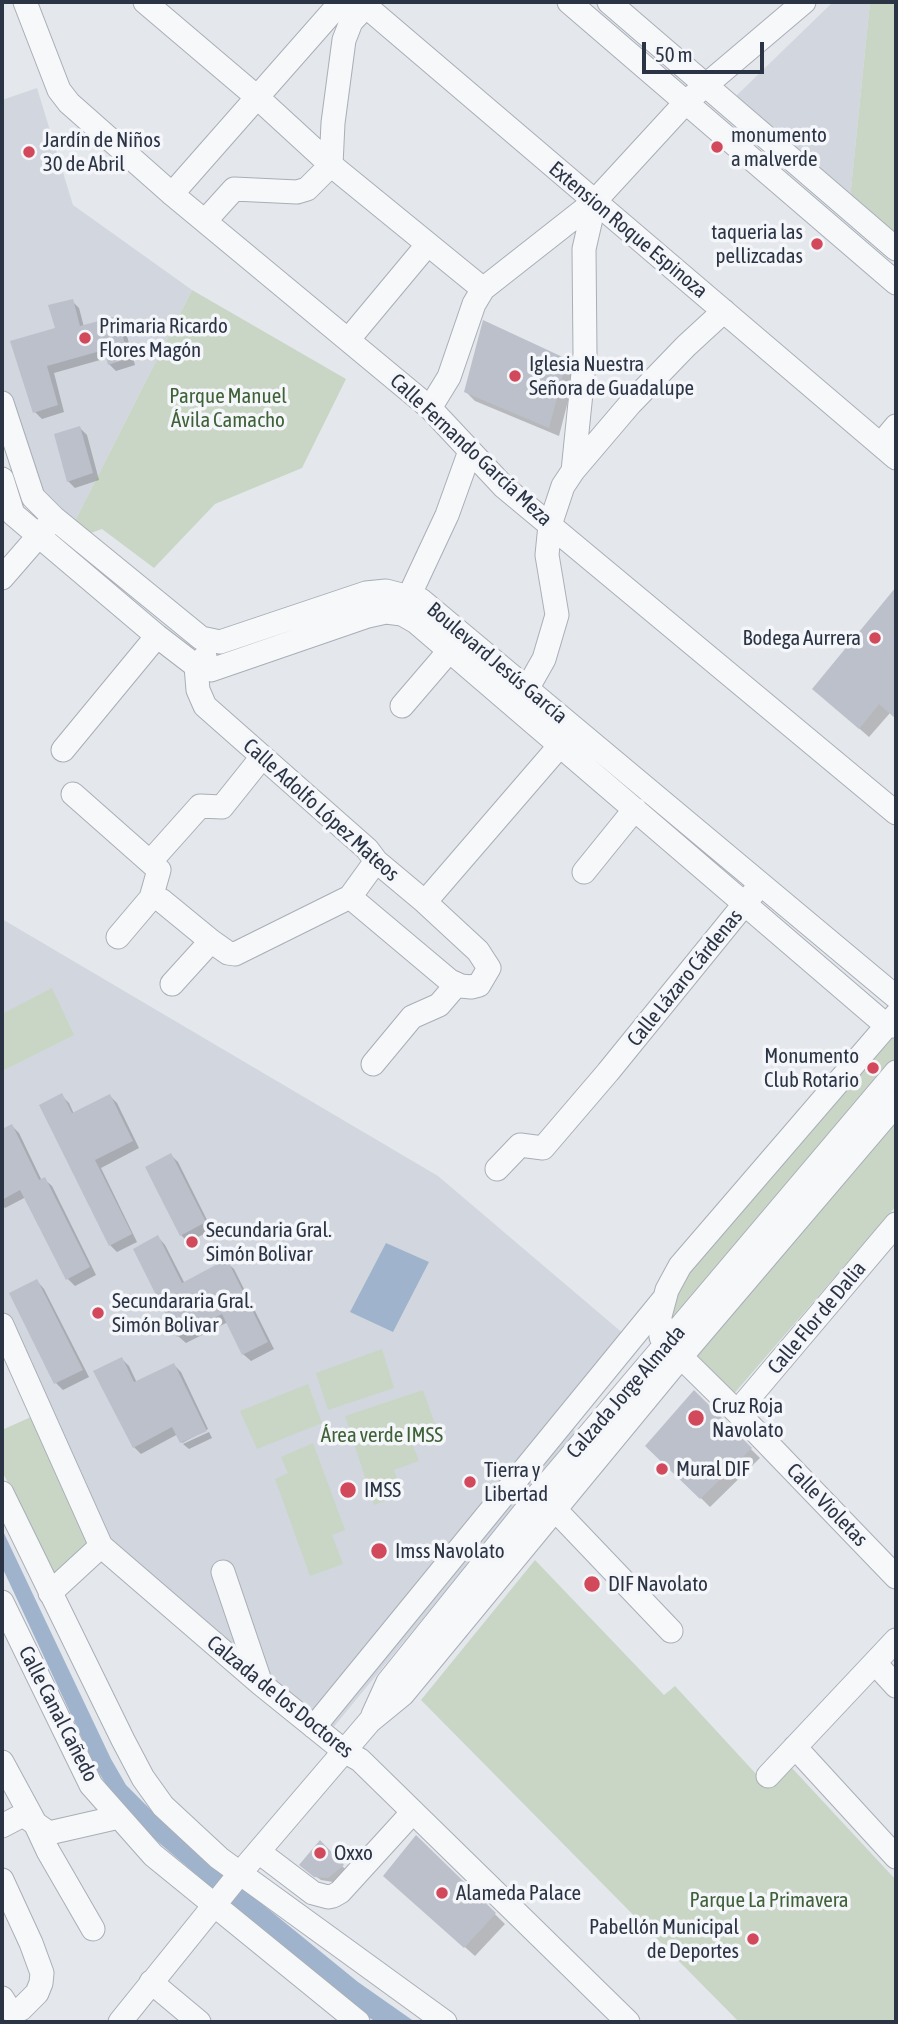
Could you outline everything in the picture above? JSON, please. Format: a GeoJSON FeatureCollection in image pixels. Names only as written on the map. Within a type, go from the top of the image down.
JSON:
{"type":"FeatureCollection","features":[{"type":"Feature","properties":{"kind":"street","name":"Calle Fernando García Meza"},"geometry":{"type":"LineString","coordinates":[[25,2],[59,90],[69,103],[172,194],[430,408],[504,487],[896,813]]}},
{"type":"Feature","properties":{"kind":"street"},"geometry":{"type":"LineString","coordinates":[[145,2],[258,98],[331,165],[483,289]]}},
{"type":"Feature","properties":{"kind":"street"},"geometry":{"type":"LineString","coordinates":[[172,194],[341,2]]}},
{"type":"Feature","properties":{"kind":"street"},"geometry":{"type":"LineString","coordinates":[[569,2],[896,283]]}},
{"type":"Feature","properties":{"kind":"street"},"geometry":{"type":"LineString","coordinates":[[609,2],[896,249]]}},
{"type":"Feature","properties":{"kind":"street"},"geometry":{"type":"LineString","coordinates":[[430,408],[449,377],[474,304],[483,289],[595,201],[686,102],[804,2]]}},
{"type":"Feature","properties":{"kind":"street"},"geometry":{"type":"LineString","coordinates":[[205,221],[234,189],[297,192],[307,189],[331,165],[333,123],[344,40],[351,22],[363,4]]}},
{"type":"Feature","properties":{"kind":"street","name":"Extension Roque Espinoza"},"geometry":{"type":"LineString","coordinates":[[363,4],[888,451]]}},
{"type":"Feature","properties":{"kind":"street"},"geometry":{"type":"LineString","coordinates":[[573,471],[585,354],[584,249],[595,201]]}},
{"type":"Feature","properties":{"kind":"street"},"geometry":{"type":"LineString","coordinates":[[348,340],[428,244]]}},
{"type":"Feature","properties":{"kind":"street"},"geometry":{"type":"LineString","coordinates":[[527,689],[544,659],[557,615],[547,555],[550,525],[563,486],[630,404],[724,311]]}},
{"type":"Feature","properties":{"kind":"street"},"geometry":{"type":"LineString","coordinates":[[2,403],[33,497],[54,518],[188,629],[201,638],[220,642]]}},
{"type":"Feature","properties":{"kind":"street"},"geometry":{"type":"LineString","coordinates":[[888,451],[896,426]]}},
{"type":"Feature","properties":{"kind":"street"},"geometry":{"type":"LineString","coordinates":[[405,605],[447,515],[470,451]]}},
{"type":"Feature","properties":{"kind":"street"},"geometry":{"type":"LineString","coordinates":[[2,478],[8,509],[196,666],[220,642]]}},
{"type":"Feature","properties":{"kind":"street"},"geometry":{"type":"LineString","coordinates":[[2,578],[54,518]]}},
{"type":"Feature","properties":{"kind":"street","name":"Boulevard Jesús García"},"geometry":{"type":"LineString","coordinates":[[220,642],[366,593],[386,591],[405,605],[416,622],[450,650],[761,883],[896,997]]}},
{"type":"Feature","properties":{"kind":"street","name":"Boulevard Jesús García"},"geometry":{"type":"LineString","coordinates":[[196,666],[211,670],[421,600],[527,689],[635,809],[893,1022]]}},
{"type":"Feature","properties":{"kind":"street"},"geometry":{"type":"LineString","coordinates":[[63,750],[157,636]]}},
{"type":"Feature","properties":{"kind":"street"},"geometry":{"type":"LineString","coordinates":[[402,706],[450,650]]}},
{"type":"Feature","properties":{"kind":"street","name":"Calle Adolfo López Mateos"},"geometry":{"type":"LineString","coordinates":[[196,666],[198,690],[205,706],[478,951],[489,968],[480,985],[471,987],[457,984]]}},
{"type":"Feature","properties":{"kind":"street"},"geometry":{"type":"LineString","coordinates":[[425,902],[568,736]]}},
{"type":"Feature","properties":{"kind":"street"},"geometry":{"type":"LineString","coordinates":[[150,862],[200,806],[222,807],[262,757]]}},
{"type":"Feature","properties":{"kind":"street"},"geometry":{"type":"LineString","coordinates":[[73,794],[159,870],[151,898],[118,937]]}},
{"type":"Feature","properties":{"kind":"street"},"geometry":{"type":"LineString","coordinates":[[584,872],[635,809]]}},
{"type":"Feature","properties":{"kind":"street"},"geometry":{"type":"LineString","coordinates":[[151,898],[161,900],[211,941],[228,953],[235,954],[350,897],[376,861]]}},
{"type":"Feature","properties":{"kind":"street","name":"Calle Lázaro Cárdenas"},"geometry":{"type":"LineString","coordinates":[[497,1169],[520,1145],[543,1148],[761,883]]}},
{"type":"Feature","properties":{"kind":"street"},"geometry":{"type":"LineString","coordinates":[[350,897],[457,984],[439,1004],[412,1017],[373,1064]]}},
{"type":"Feature","properties":{"kind":"street"},"geometry":{"type":"LineString","coordinates":[[172,984],[211,941]]}},
{"type":"Feature","properties":{"kind":"street"},"geometry":{"type":"LineString","coordinates":[[314,1727],[663,1300],[680,1266],[702,1237],[893,1022]]}},
{"type":"Feature","properties":{"kind":"street","name":"Calzada Jorge Almada"},"geometry":{"type":"LineString","coordinates":[[674,1351],[896,1072]]}},
{"type":"Feature","properties":{"kind":"street","name":"Calzada Jorge Almada"},"geometry":{"type":"LineString","coordinates":[[215,1904],[370,1721],[403,1694],[547,1501],[674,1351],[896,1104]]}},
{"type":"Feature","properties":{"kind":"street","name":"Calle Flor de Dalia"},"geometry":{"type":"LineString","coordinates":[[737,1412],[896,1224]]}},
{"type":"Feature","properties":{"kind":"street"},"geometry":{"type":"LineString","coordinates":[[663,1300],[660,1316],[661,1337],[674,1351]]}},
{"type":"Feature","properties":{"kind":"street","name":"Calzada de los Doctores"},"geometry":{"type":"LineString","coordinates":[[2,1325],[102,1546],[261,1684],[344,1751],[360,1760],[628,2022]]}},
{"type":"Feature","properties":{"kind":"street","name":"Calle Violetas"},"geometry":{"type":"LineString","coordinates":[[674,1351],[737,1412],[896,1577]]}},
{"type":"Feature","properties":{"kind":"street"},"geometry":{"type":"LineString","coordinates":[[2,1493],[143,1778],[163,1807],[191,1835],[239,1875],[445,2022]]}},
{"type":"Feature","properties":{"kind":"street"},"geometry":{"type":"LineString","coordinates":[[547,1501],[671,1632]]}},
{"type":"Feature","properties":{"kind":"street"},"geometry":{"type":"LineString","coordinates":[[50,1593],[102,1546]]}},
{"type":"Feature","properties":{"kind":"street"},"geometry":{"type":"LineString","coordinates":[[223,1572],[261,1684]]}},
{"type":"Feature","properties":{"kind":"street","name":"Calle Canal Cañedo"},"geometry":{"type":"LineString","coordinates":[[2,1602],[92,1785],[119,1817],[153,1855],[358,2022]]}},
{"type":"Feature","properties":{"kind":"street"},"geometry":{"type":"LineString","coordinates":[[768,1776],[896,1640]]}},
{"type":"Feature","properties":{"kind":"street"},"geometry":{"type":"LineString","coordinates":[[875,1663],[896,1686]]}},
{"type":"Feature","properties":{"kind":"street"},"geometry":{"type":"LineString","coordinates":[[795,1747],[896,1857]]}},
{"type":"Feature","properties":{"kind":"street"},"geometry":{"type":"LineString","coordinates":[[2,1762],[48,1851],[93,1929]]}},
{"type":"Feature","properties":{"kind":"street"},"geometry":{"type":"LineString","coordinates":[[259,1852],[313,1893],[333,1896],[340,1892],[412,1813]]}},
{"type":"Feature","properties":{"kind":"street"},"geometry":{"type":"LineString","coordinates":[[2,1826],[23,1815],[49,1833],[119,1817]]}},
{"type":"Feature","properties":{"kind":"street"},"geometry":{"type":"LineString","coordinates":[[2,1880],[42,1973],[37,1993],[21,2009],[15,2011],[6,2003]]}},
{"type":"Feature","properties":{"kind":"street"},"geometry":{"type":"LineString","coordinates":[[120,2022],[215,1904]]}},
{"type":"Feature","properties":{"kind":"street"},"geometry":{"type":"LineString","coordinates":[[151,1982],[199,2022]]}},
{"type":"Feature","properties":{"kind":"shaded area"},"geometry":{"type":"Polygon","coordinates":[[[833,2],[870,2],[850,199],[736,96],[833,2]]]}},
{"type":"Feature","properties":{"kind":"shaded area","name":"Primaria Ricardo Flores Magón"},"geometry":{"type":"Polygon","coordinates":[[[37,88],[73,205],[192,290],[73,525],[44,498],[27,464],[2,385],[2,100],[37,88]]]}},
{"type":"Feature","properties":{"kind":"shaded area"},"geometry":{"type":"Polygon","coordinates":[[[2,919],[438,1176],[625,1335],[558,1416],[576,1432],[332,1729],[100,1533],[2,1308],[2,919]]]}},
{"type":"Feature","properties":{"kind":"green space"},"geometry":{"type":"Polygon","coordinates":[[[870,2],[896,2],[896,239],[850,199],[870,2]]]}},
{"type":"Feature","properties":{"kind":"green space","name":"Parque Manuel Ávila Camacho"},"geometry":{"type":"Polygon","coordinates":[[[192,290],[346,379],[302,468],[215,504],[154,568],[102,529],[88,534],[73,525],[192,290]]]}},
{"type":"Feature","properties":{"kind":"green space"},"geometry":{"type":"Polygon","coordinates":[[[52,988],[74,1035],[2,1071],[2,1014],[52,988]]]}},
{"type":"Feature","properties":{"kind":"green space"},"geometry":{"type":"Polygon","coordinates":[[[896,1031],[896,1064],[671,1322],[674,1292],[685,1273],[896,1031]]]}},
{"type":"Feature","properties":{"kind":"green space"},"geometry":{"type":"Polygon","coordinates":[[[896,1120],[896,1206],[732,1396],[692,1353],[896,1120]]]}},
{"type":"Feature","properties":{"kind":"green space"},"geometry":{"type":"Polygon","coordinates":[[[382,1349],[394,1388],[328,1410],[316,1373],[382,1349]]]}},
{"type":"Feature","properties":{"kind":"green space"},"geometry":{"type":"Polygon","coordinates":[[[308,1384],[322,1423],[257,1449],[240,1411],[308,1384]]]}},
{"type":"Feature","properties":{"kind":"green space","name":"Área verde IMSS"},"geometry":{"type":"Polygon","coordinates":[[[423,1390],[438,1433],[412,1443],[419,1461],[394,1470],[403,1494],[374,1505],[345,1416],[423,1390]]]}},
{"type":"Feature","properties":{"kind":"green space"},"geometry":{"type":"Polygon","coordinates":[[[33,1416],[89,1546],[56,1579],[2,1471],[2,1430],[33,1416]]]}},
{"type":"Feature","properties":{"kind":"green space"},"geometry":{"type":"Polygon","coordinates":[[[313,1443],[345,1530],[332,1535],[343,1564],[310,1576],[275,1479],[288,1473],[281,1457],[313,1443]]]}},
{"type":"Feature","properties":{"kind":"green space","name":"Parque La Primavera"},"geometry":{"type":"Polygon","coordinates":[[[535,1560],[664,1695],[675,1686],[769,1788],[791,1767],[896,1880],[896,2022],[739,2022],[421,1700],[535,1560]]]}},
{"type":"Feature","properties":{"kind":"water"},"geometry":{"type":"Polygon","coordinates":[[[386,1243],[429,1262],[393,1332],[350,1312],[386,1243]]]}},
{"type":"Feature","properties":{"kind":"water"},"geometry":{"type":"Polygon","coordinates":[[[2,1529],[111,1759],[126,1785],[156,1815],[251,1895],[358,1982],[415,2022],[376,2022],[345,2002],[143,1829],[115,1799],[96,1768],[2,1567],[2,1529]]]}},
{"type":"Feature","properties":{"kind":"building"},"geometry":{"type":"Polygon","coordinates":[[[73,299],[80,326],[117,316],[129,358],[108,365],[104,350],[47,366],[58,405],[33,413],[10,341],[55,328],[48,305],[73,299]]]}},
{"type":"Feature","properties":{"kind":"building","name":"Iglesia Nuestra Señora de Guadalupe"},"geometry":{"type":"Polygon","coordinates":[[[483,320],[567,359],[549,428],[464,392],[483,320]]]}},
{"type":"Feature","properties":{"kind":"building"},"geometry":{"type":"Polygon","coordinates":[[[80,426],[93,473],[67,482],[54,434],[80,426]]]}},
{"type":"Feature","properties":{"kind":"building","name":"Bodega Aurrera"},"geometry":{"type":"Polygon","coordinates":[[[896,587],[896,719],[879,704],[859,729],[812,689],[896,587]]]}},
{"type":"Feature","properties":{"kind":"building"},"geometry":{"type":"Polygon","coordinates":[[[62,1093],[72,1113],[110,1094],[133,1141],[95,1160],[132,1234],[109,1246],[39,1105],[62,1093]]]}},
{"type":"Feature","properties":{"kind":"building"},"geometry":{"type":"Polygon","coordinates":[[[12,1124],[39,1180],[45,1177],[90,1267],[66,1280],[20,1190],[2,1200],[2,1129],[12,1124]]]}},
{"type":"Feature","properties":{"kind":"building"},"geometry":{"type":"Polygon","coordinates":[[[171,1153],[206,1222],[180,1236],[145,1167],[171,1153]]]}},
{"type":"Feature","properties":{"kind":"building"},"geometry":{"type":"Polygon","coordinates":[[[158,1235],[182,1283],[227,1259],[268,1342],[242,1355],[222,1314],[177,1337],[133,1249],[158,1235]]]}},
{"type":"Feature","properties":{"kind":"building"},"geometry":{"type":"Polygon","coordinates":[[[37,1279],[83,1370],[54,1384],[9,1293],[37,1279]]]}},
{"type":"Feature","properties":{"kind":"building"},"geometry":{"type":"Polygon","coordinates":[[[122,1357],[134,1382],[174,1363],[207,1431],[180,1443],[172,1427],[133,1448],[93,1371],[122,1357]]]}},
{"type":"Feature","properties":{"kind":"building","name":"Cruz Roja Navolato"},"geometry":{"type":"Polygon","coordinates":[[[694,1390],[752,1448],[700,1499],[645,1446],[694,1390]]]}},
{"type":"Feature","properties":{"kind":"building","name":"Alameda Palace"},"geometry":{"type":"Polygon","coordinates":[[[416,1835],[496,1913],[464,1948],[383,1876],[416,1835]]]}},
{"type":"Feature","properties":{"kind":"building","name":"Oxxo"},"geometry":{"type":"Polygon","coordinates":[[[320,1840],[344,1865],[328,1878],[314,1877],[299,1865],[320,1840]]]}},
{"type":"Feature","properties":{"kind":"place","name":"monumento a malverde"},"geometry":{"type":"Point","coordinates":[717,147]}},
{"type":"Feature","properties":{"kind":"place","name":"Jardín de Niños 30 de Abril"},"geometry":{"type":"Point","coordinates":[29,152]}},
{"type":"Feature","properties":{"kind":"place","name":"taqueria las pellizcadas"},"geometry":{"type":"Point","coordinates":[817,244]}},
{"type":"Feature","properties":{"kind":"place","name":"Primaria Ricardo Flores Magón"},"geometry":{"type":"Point","coordinates":[85,338]}},
{"type":"Feature","properties":{"kind":"place","name":"Iglesia Nuestra Señora de Guadalupe"},"geometry":{"type":"Point","coordinates":[515,376]}},
{"type":"Feature","properties":{"kind":"place","name":"Bodega Aurrera"},"geometry":{"type":"Point","coordinates":[875,638]}},
{"type":"Feature","properties":{"kind":"place","name":"Monumento Club Rotario"},"geometry":{"type":"Point","coordinates":[873,1068]}},
{"type":"Feature","properties":{"kind":"place","name":"Secundaria Gral. Simón Bolivar"},"geometry":{"type":"Point","coordinates":[192,1242]}},
{"type":"Feature","properties":{"kind":"place","name":"Secundararia Gral. Simón Bolivar"},"geometry":{"type":"Point","coordinates":[98,1313]}},
{"type":"Feature","properties":{"kind":"place","name":"Cruz Roja Navolato"},"geometry":{"type":"Point","coordinates":[696,1418]}},
{"type":"Feature","properties":{"kind":"place","name":"Mural DIF"},"geometry":{"type":"Point","coordinates":[662,1469]}},
{"type":"Feature","properties":{"kind":"place","name":"Tierra y Libertad"},"geometry":{"type":"Point","coordinates":[470,1482]}},
{"type":"Feature","properties":{"kind":"place","name":"IMSS"},"geometry":{"type":"Point","coordinates":[348,1490]}},
{"type":"Feature","properties":{"kind":"place","name":"Imss Navolato"},"geometry":{"type":"Point","coordinates":[379,1551]}},
{"type":"Feature","properties":{"kind":"place","name":"DIF Navolato"},"geometry":{"type":"Point","coordinates":[592,1584]}},
{"type":"Feature","properties":{"kind":"place","name":"Oxxo"},"geometry":{"type":"Point","coordinates":[320,1853]}},
{"type":"Feature","properties":{"kind":"place","name":"Alameda Palace"},"geometry":{"type":"Point","coordinates":[442,1893]}},
{"type":"Feature","properties":{"kind":"place","name":"Pabellón Municipal de Deportes"},"geometry":{"type":"Point","coordinates":[753,1939]}}]}
